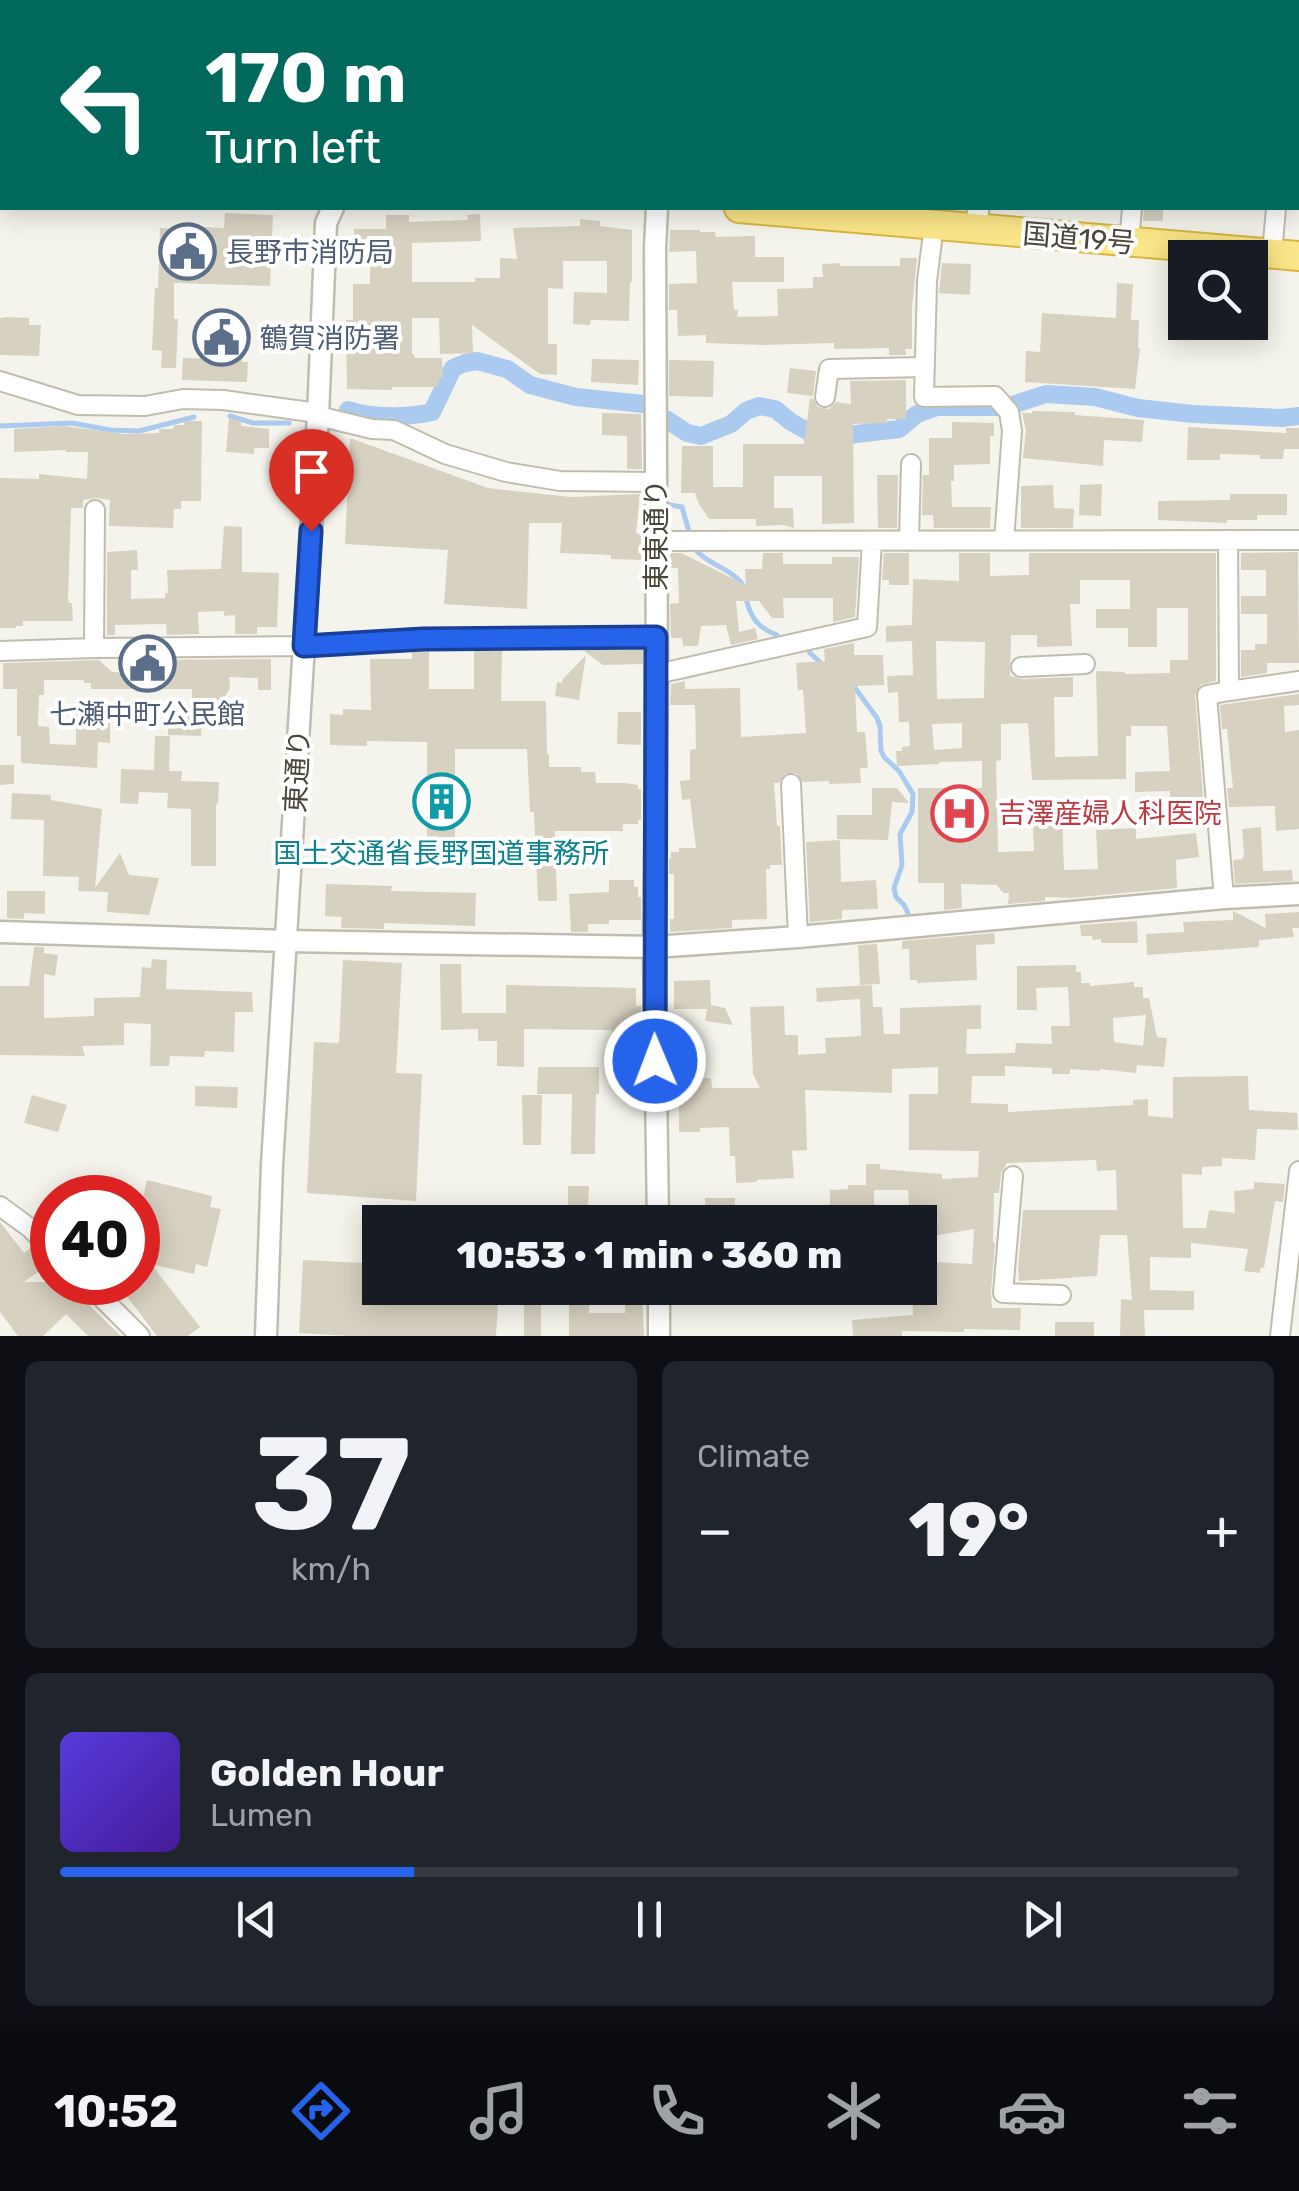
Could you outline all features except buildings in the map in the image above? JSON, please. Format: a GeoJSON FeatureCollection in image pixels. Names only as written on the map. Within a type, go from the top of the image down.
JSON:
{"type":"FeatureCollection","features":[{"type":"Feature","properties":{"kind":"highway","name":"国道19号"},"geometry":{"type":"LineString","coordinates":[[809,210],[934,225],[977,218],[1129,243],[1286,255]]}},
{"type":"Feature","properties":{"kind":"street","name":"東通り"},"geometry":{"type":"LineString","coordinates":[[266,1336],[272,1165],[318,415],[326,222],[332,210]]}},
{"type":"Feature","properties":{"kind":"street","name":"東東通り"},"geometry":{"type":"LineString","coordinates":[[658,210],[654,947],[658,1205]]}},
{"type":"Feature","properties":{"kind":"street"},"geometry":{"type":"LineString","coordinates":[[1129,243],[1132,210]]}},
{"type":"Feature","properties":{"kind":"street"},"geometry":{"type":"LineString","coordinates":[[1276,210],[1286,255]]}},
{"type":"Feature","properties":{"kind":"street"},"geometry":{"type":"LineString","coordinates":[[934,225],[927,281],[924,397],[994,396],[1006,408],[1012,431],[1004,541]]}},
{"type":"Feature","properties":{"kind":"street"},"geometry":{"type":"LineString","coordinates":[[825,397],[829,369],[925,368]]}},
{"type":"Feature","properties":{"kind":"street"},"geometry":{"type":"LineString","coordinates":[[0,381],[78,405],[145,406],[183,399],[224,400],[394,430],[445,454],[506,472],[560,481],[656,482]]}},
{"type":"Feature","properties":{"kind":"street"},"geometry":{"type":"LineString","coordinates":[[909,541],[911,464]]}},
{"type":"Feature","properties":{"kind":"street"},"geometry":{"type":"LineString","coordinates":[[94,648],[95,510]]}},
{"type":"Feature","properties":{"kind":"street"},"geometry":{"type":"LineString","coordinates":[[1228,540],[1229,691]]}},
{"type":"Feature","properties":{"kind":"street"},"geometry":{"type":"LineString","coordinates":[[657,541],[1299,540]]}},
{"type":"Feature","properties":{"kind":"street"},"geometry":{"type":"LineString","coordinates":[[657,674],[867,627],[872,541]]}},
{"type":"Feature","properties":{"kind":"street"},"geometry":{"type":"LineString","coordinates":[[0,651],[656,637]]}},
{"type":"Feature","properties":{"kind":"street"},"geometry":{"type":"LineString","coordinates":[[1022,667],[1086,664]]}},
{"type":"Feature","properties":{"kind":"street"},"geometry":{"type":"LineString","coordinates":[[1224,898],[1207,695],[1299,681]]}},
{"type":"Feature","properties":{"kind":"street"},"geometry":{"type":"LineString","coordinates":[[791,784],[798,937]]}},
{"type":"Feature","properties":{"kind":"street"},"geometry":{"type":"LineString","coordinates":[[0,932],[654,947],[1299,894]]}},
{"type":"Feature","properties":{"kind":"street"},"geometry":{"type":"LineString","coordinates":[[1280,1336],[1299,1171]]}},
{"type":"Feature","properties":{"kind":"street"},"geometry":{"type":"LineString","coordinates":[[1013,1176],[1003,1293],[1061,1295]]}},
{"type":"Feature","properties":{"kind":"street"},"geometry":{"type":"LineString","coordinates":[[0,1206],[30,1228]]}},
{"type":"Feature","properties":{"kind":"street"},"geometry":{"type":"LineString","coordinates":[[109,1305],[140,1336]]}},
{"type":"Feature","properties":{"kind":"street"},"geometry":{"type":"LineString","coordinates":[[659,1305],[660,1336]]}},
{"type":"Feature","properties":{"kind":"waterway"},"geometry":{"type":"LineString","coordinates":[[348,410],[390,416],[432,412],[453,368],[477,361],[507,369],[530,385],[576,397],[643,404]]}},
{"type":"Feature","properties":{"kind":"waterway"},"geometry":{"type":"LineString","coordinates":[[666,419],[687,433],[701,436],[731,424],[759,406],[775,409],[809,432],[848,435],[899,429],[917,414],[937,407],[1006,407],[1046,394],[1095,397],[1138,408],[1193,414],[1299,416]]}},
{"type":"Feature","properties":{"kind":"waterway"},"geometry":{"type":"LineString","coordinates":[[230,416],[253,423],[289,423]]}},
{"type":"Feature","properties":{"kind":"waterway"},"geometry":{"type":"LineString","coordinates":[[0,426],[72,423],[139,431],[194,417]]}},
{"type":"Feature","properties":{"kind":"waterway"},"geometry":{"type":"LineString","coordinates":[[665,504],[682,507],[690,535]]}},
{"type":"Feature","properties":{"kind":"waterway"},"geometry":{"type":"LineString","coordinates":[[693,547],[744,587]]}},
{"type":"Feature","properties":{"kind":"waterway"},"geometry":{"type":"LineString","coordinates":[[746,598],[756,621],[777,635]]}},
{"type":"Feature","properties":{"kind":"waterway"},"geometry":{"type":"LineString","coordinates":[[807,645],[823,665]]}},
{"type":"Feature","properties":{"kind":"waterway"},"geometry":{"type":"LineString","coordinates":[[853,685],[877,718],[884,757],[899,771],[913,794],[912,812],[900,834],[902,865],[894,888],[908,913]]}},
{"type":"Feature","properties":{"kind":"place","name":"長野市消防局"},"geometry":{"type":"Point","coordinates":[187,252]}},
{"type":"Feature","properties":{"kind":"place","name":"鶴賀消防署"},"geometry":{"type":"Point","coordinates":[221,338]}},
{"type":"Feature","properties":{"kind":"place","name":"七瀬中町公民館"},"geometry":{"type":"Point","coordinates":[147,663]}},
{"type":"Feature","properties":{"kind":"place","name":"国土交通省長野国道事務所"},"geometry":{"type":"Point","coordinates":[441,802]}},
{"type":"Feature","properties":{"kind":"place","name":"吉澤産婦人科医院"},"geometry":{"type":"Point","coordinates":[959,813]}},
{"type":"Feature","properties":{"kind":"route"},"geometry":{"type":"LineString","coordinates":[[311,531],[304,646],[423,639],[656,637],[655,1061]]}}]}
